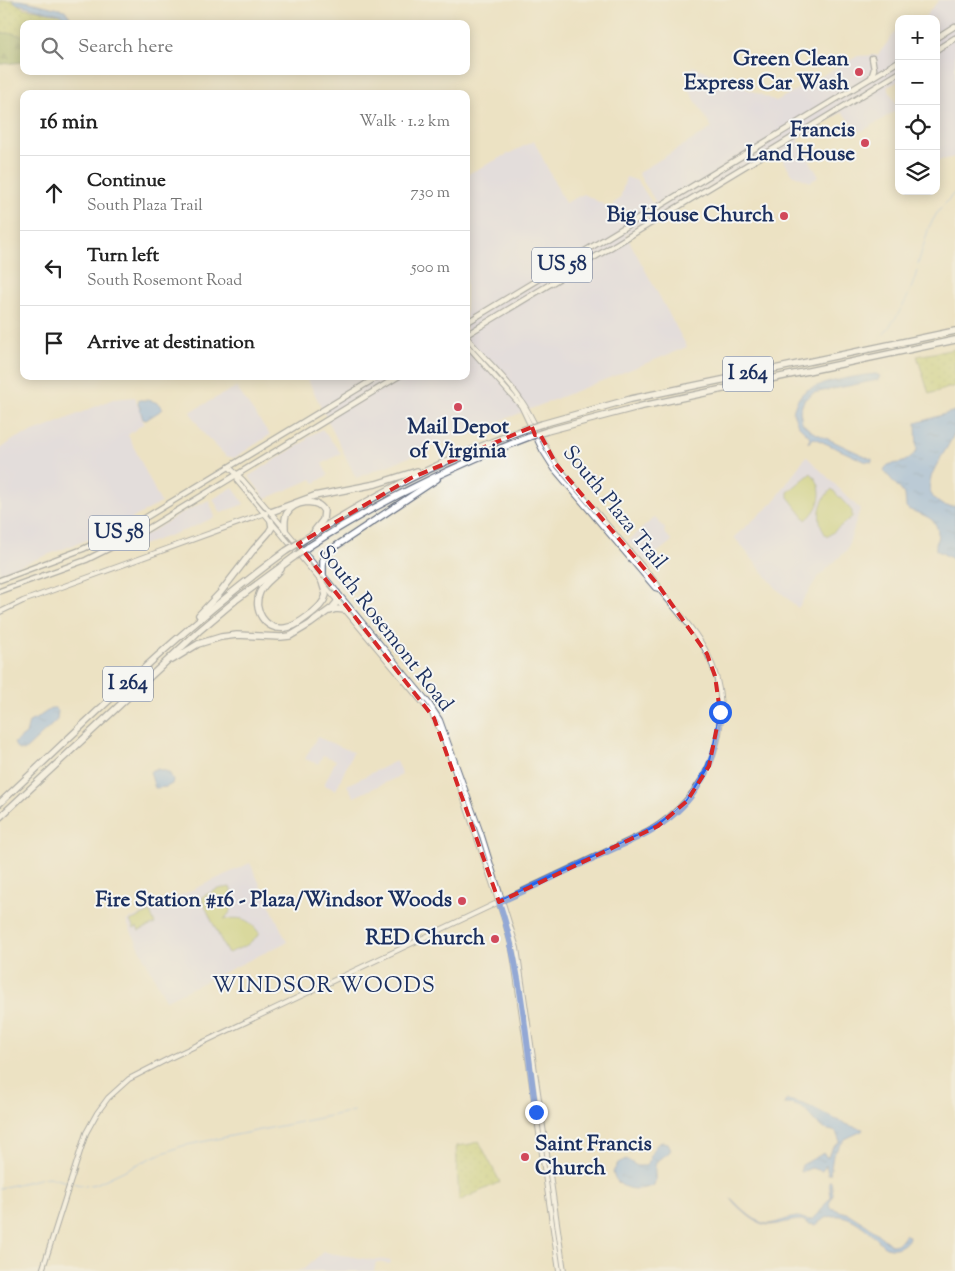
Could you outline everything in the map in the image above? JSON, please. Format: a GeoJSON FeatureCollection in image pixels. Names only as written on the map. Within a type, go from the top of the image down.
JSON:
{"type":"FeatureCollection","features":[{"type":"Feature","properties":{"kind":"highway","name":"I 264"},"geometry":{"type":"LineString","coordinates":[[0,803],[174,642],[235,589],[286,551],[386,490],[447,461],[526,429],[631,399],[955,331]]}},
{"type":"Feature","properties":{"kind":"highway","name":"I 264"},"geometry":{"type":"LineString","coordinates":[[0,817],[224,610],[285,563],[392,497],[456,466],[548,431],[638,406],[955,340]]}},
{"type":"Feature","properties":{"kind":"highway"},"geometry":{"type":"LineString","coordinates":[[268,513],[309,497],[386,481],[447,461]]}},
{"type":"Feature","properties":{"kind":"highway"},"geometry":{"type":"LineString","coordinates":[[323,575],[323,560],[330,550],[456,466]]}},
{"type":"Feature","properties":{"kind":"highway"},"geometry":{"type":"LineString","coordinates":[[285,529],[285,518],[289,510],[308,502],[319,504],[323,508],[324,518],[305,539]]}},
{"type":"Feature","properties":{"kind":"highway"},"geometry":{"type":"LineString","coordinates":[[174,642],[220,593],[269,532],[272,527],[271,521]]}},
{"type":"Feature","properties":{"kind":"highway"},"geometry":{"type":"LineString","coordinates":[[285,563],[278,573],[266,583],[258,600],[260,615],[265,622],[273,627],[281,629],[292,626],[316,610],[325,599],[326,593],[322,582]]}},
{"type":"Feature","properties":{"kind":"highway"},"geometry":{"type":"LineString","coordinates":[[157,670],[190,648],[203,642],[229,636],[275,638],[290,636],[302,630],[328,611],[337,602],[337,593]]}},
{"type":"Feature","properties":{"kind":"highway"},"geometry":{"type":"LineString","coordinates":[[328,611],[336,609],[345,610]]}},
{"type":"Feature","properties":{"kind":"main road"},"geometry":{"type":"LineString","coordinates":[[940,35],[955,26]]}},
{"type":"Feature","properties":{"kind":"main road"},"geometry":{"type":"LineString","coordinates":[[940,47],[955,38]]}},
{"type":"Feature","properties":{"kind":"main road"},"geometry":{"type":"LineString","coordinates":[[870,78],[874,69],[872,58]]}},
{"type":"Feature","properties":{"kind":"main road","name":"US 58"},"geometry":{"type":"LineString","coordinates":[[470,321],[895,63]]}},
{"type":"Feature","properties":{"kind":"main road","name":"US 58"},"geometry":{"type":"LineString","coordinates":[[470,333],[895,75]]}},
{"type":"Feature","properties":{"kind":"main road"},"geometry":{"type":"LineString","coordinates":[[470,340],[512,387],[531,420]]}},
{"type":"Feature","properties":{"kind":"main road"},"geometry":{"type":"LineString","coordinates":[[470,348],[512,394],[531,420]]}},
{"type":"Feature","properties":{"kind":"main road","name":"US 58"},"geometry":{"type":"LineString","coordinates":[[0,580],[83,549],[116,534],[372,380]]}},
{"type":"Feature","properties":{"kind":"main road","name":"US 58"},"geometry":{"type":"LineString","coordinates":[[0,591],[86,560],[121,543],[392,380]]}},
{"type":"Feature","properties":{"kind":"main road","name":"South Plaza Trail"},"geometry":{"type":"LineString","coordinates":[[42,1271],[86,1133],[91,1122],[108,1098],[129,1079],[172,1056],[501,902],[658,826],[687,801],[705,775],[715,749],[720,722],[719,696],[715,676],[707,654],[697,636],[659,589],[658,585],[556,464],[531,420]]}},
{"type":"Feature","properties":{"kind":"main road"},"geometry":{"type":"LineString","coordinates":[[0,612],[23,601],[268,513],[243,480],[229,467]]}},
{"type":"Feature","properties":{"kind":"main road","name":"South Rosemont Road"},"geometry":{"type":"LineString","coordinates":[[268,513],[271,521],[337,602],[432,714],[442,734],[514,936],[521,967],[564,1271]]}},
{"type":"Feature","properties":{"kind":"main road","name":"South Rosemont Road"},"geometry":{"type":"LineString","coordinates":[[268,513],[285,529],[438,715],[453,752],[501,902],[516,968],[559,1271]]}},
{"type":"Feature","properties":{"kind":"main road"},"geometry":{"type":"LineString","coordinates":[[387,668],[394,668]]}},
{"type":"Feature","properties":{"kind":"highlighted area"},"geometry":{"type":"Polygon","coordinates":[[[532,427],[535,435],[540,434],[556,464],[658,585],[707,654],[715,676],[720,712],[709,766],[687,801],[658,826],[499,902],[434,718],[298,544],[411,478],[532,427]]]}},
{"type":"Feature","properties":{"kind":"shaded area"},"geometry":{"type":"Polygon","coordinates":[[[939,0],[955,0],[955,157],[940,160],[940,15],[926,15],[939,0]]]}},
{"type":"Feature","properties":{"kind":"shaded area"},"geometry":{"type":"Polygon","coordinates":[[[895,32],[895,83],[887,87],[895,102],[895,111],[861,132],[842,112],[797,138],[819,177],[810,182],[792,174],[777,150],[626,235],[687,347],[356,478],[308,380],[470,380],[470,173],[534,141],[565,203],[584,194],[612,209],[614,203],[620,199],[626,177],[638,181],[652,203],[655,201],[638,173],[712,128],[686,85],[693,66],[776,101],[858,56],[878,55],[895,32]]]}},
{"type":"Feature","properties":{"kind":"shaded area"},"geometry":{"type":"Polygon","coordinates":[[[236,387],[270,435],[234,458],[226,456],[204,434],[190,412],[236,387]]]}},
{"type":"Feature","properties":{"kind":"shaded area"},"geometry":{"type":"Polygon","coordinates":[[[135,397],[144,423],[128,435],[161,503],[105,533],[0,573],[0,449],[16,438],[50,426],[113,399],[135,397]]]}},
{"type":"Feature","properties":{"kind":"shaded area"},"geometry":{"type":"Polygon","coordinates":[[[322,429],[341,453],[322,464],[328,475],[315,483],[312,479],[265,499],[249,476],[322,429]]]}},
{"type":"Feature","properties":{"kind":"shaded area"},"geometry":{"type":"Polygon","coordinates":[[[806,456],[860,509],[847,550],[817,578],[798,608],[777,589],[734,537],[774,502],[806,456]]]}},
{"type":"Feature","properties":{"kind":"shaded area"},"geometry":{"type":"Polygon","coordinates":[[[233,487],[244,504],[221,513],[213,499],[233,487]]]}},
{"type":"Feature","properties":{"kind":"shaded area"},"geometry":{"type":"Polygon","coordinates":[[[209,500],[215,517],[191,528],[143,545],[139,539],[180,514],[209,500]]]}},
{"type":"Feature","properties":{"kind":"shaded area"},"geometry":{"type":"Polygon","coordinates":[[[655,517],[672,541],[645,562],[628,541],[655,517]]]}},
{"type":"Feature","properties":{"kind":"shaded area"},"geometry":{"type":"Polygon","coordinates":[[[317,737],[353,752],[336,790],[324,785],[336,760],[323,755],[318,764],[305,759],[317,737]]]}},
{"type":"Feature","properties":{"kind":"shaded area"},"geometry":{"type":"Polygon","coordinates":[[[396,761],[402,775],[354,797],[347,785],[396,761]]]}},
{"type":"Feature","properties":{"kind":"shaded area"},"geometry":{"type":"Polygon","coordinates":[[[250,863],[287,942],[166,1000],[126,921],[250,863]]]}},
{"type":"Feature","properties":{"kind":"shaded area"},"geometry":{"type":"Polygon","coordinates":[[[323,1252],[391,1261],[390,1264],[376,1262],[374,1271],[296,1271],[304,1269],[323,1252]]]}},
{"type":"Feature","properties":{"kind":"green space"},"geometry":{"type":"Polygon","coordinates":[[[0,0],[13,0],[23,8],[69,15],[68,20],[20,20],[20,62],[0,64],[0,0]]]}},
{"type":"Feature","properties":{"kind":"green space"},"geometry":{"type":"Polygon","coordinates":[[[0,33],[20,35],[20,62],[0,64],[0,33]]]}},
{"type":"Feature","properties":{"kind":"green space"},"geometry":{"type":"Polygon","coordinates":[[[955,349],[955,386],[929,394],[917,356],[955,349]]]}},
{"type":"Feature","properties":{"kind":"green space"},"geometry":{"type":"Polygon","coordinates":[[[811,473],[819,485],[820,498],[815,510],[806,520],[788,497],[788,492],[811,473]]]}},
{"type":"Feature","properties":{"kind":"green space"},"geometry":{"type":"Polygon","coordinates":[[[832,489],[852,511],[852,517],[827,537],[821,524],[820,512],[824,499],[832,489]]]}},
{"type":"Feature","properties":{"kind":"green space"},"geometry":{"type":"Polygon","coordinates":[[[230,887],[233,904],[232,909],[224,919],[236,918],[245,920],[260,934],[247,945],[229,953],[226,951],[202,900],[203,896],[218,889],[230,887]]]}},
{"type":"Feature","properties":{"kind":"green space"},"geometry":{"type":"Polygon","coordinates":[[[150,912],[155,924],[139,931],[137,927],[134,929],[130,921],[150,912]]]}},
{"type":"Feature","properties":{"kind":"green space"},"geometry":{"type":"Polygon","coordinates":[[[479,1141],[500,1182],[459,1201],[456,1146],[479,1141]]]}},
{"type":"Feature","properties":{"kind":"water"},"geometry":{"type":"Polygon","coordinates":[[[12,0],[31,2],[65,10],[72,20],[66,20],[60,14],[18,4],[12,0]]]}},
{"type":"Feature","properties":{"kind":"water"},"geometry":{"type":"Polygon","coordinates":[[[876,374],[880,376],[878,380],[813,393],[804,400],[800,411],[802,423],[811,431],[872,459],[872,462],[864,461],[814,438],[808,443],[810,437],[798,425],[793,412],[802,394],[828,383],[876,374]]]}},
{"type":"Feature","properties":{"kind":"water"},"geometry":{"type":"Polygon","coordinates":[[[139,400],[155,402],[163,409],[146,420],[143,419],[138,403],[139,400]]]}},
{"type":"Feature","properties":{"kind":"water"},"geometry":{"type":"Polygon","coordinates":[[[955,411],[955,430],[936,466],[930,485],[931,494],[939,503],[945,506],[955,506],[955,560],[936,550],[938,533],[935,523],[906,507],[905,495],[884,471],[887,466],[905,461],[917,451],[916,423],[955,411]]]}},
{"type":"Feature","properties":{"kind":"water"},"geometry":{"type":"Polygon","coordinates":[[[52,708],[58,711],[57,720],[24,751],[17,749],[14,743],[26,734],[29,722],[52,708]]]}},
{"type":"Feature","properties":{"kind":"water"},"geometry":{"type":"Polygon","coordinates":[[[157,769],[169,772],[173,780],[172,784],[166,787],[155,788],[150,772],[157,769]]]}},
{"type":"Feature","properties":{"kind":"water"},"geometry":{"type":"Polygon","coordinates":[[[786,1100],[806,1105],[843,1123],[863,1129],[845,1139],[833,1155],[830,1174],[828,1174],[826,1165],[822,1171],[811,1168],[800,1171],[802,1165],[824,1153],[828,1157],[831,1149],[840,1142],[836,1132],[821,1127],[802,1108],[792,1104],[784,1104],[786,1100]]]}},
{"type":"Feature","properties":{"kind":"water"},"geometry":{"type":"Polygon","coordinates":[[[662,1142],[668,1143],[671,1149],[668,1154],[656,1163],[654,1185],[635,1189],[619,1183],[613,1172],[618,1163],[626,1159],[637,1166],[646,1166],[656,1146],[662,1142]]]}},
{"type":"Feature","properties":{"kind":"water"},"geometry":{"type":"Polygon","coordinates":[[[829,1181],[831,1181],[833,1194],[829,1204],[831,1208],[849,1214],[868,1226],[891,1245],[898,1243],[905,1234],[909,1237],[908,1240],[898,1247],[886,1247],[855,1221],[839,1216],[824,1219],[816,1225],[802,1220],[766,1225],[745,1213],[731,1198],[748,1214],[764,1223],[769,1224],[796,1217],[809,1220],[817,1216],[831,1197],[829,1181]]]}},
{"type":"Feature","properties":{"kind":"waterway"},"geometry":{"type":"LineString","coordinates":[[918,264],[929,227],[937,213],[955,192]]}},
{"type":"Feature","properties":{"kind":"waterway"},"geometry":{"type":"LineString","coordinates":[[884,334],[904,304],[917,271]]}},
{"type":"Feature","properties":{"kind":"waterway"},"geometry":{"type":"LineString","coordinates":[[72,1183],[85,1186],[96,1184],[155,1156],[182,1146],[354,1111]]}},
{"type":"Feature","properties":{"kind":"waterway"},"geometry":{"type":"LineString","coordinates":[[0,1188],[48,1177],[68,1182]]}},
{"type":"Feature","properties":{"kind":"place","name":"Green Clean Express Car Wash"},"geometry":{"type":"Point","coordinates":[859,72]}},
{"type":"Feature","properties":{"kind":"place","name":"Francis Land House"},"geometry":{"type":"Point","coordinates":[865,143]}},
{"type":"Feature","properties":{"kind":"place","name":"Big House Church"},"geometry":{"type":"Point","coordinates":[784,216]}},
{"type":"Feature","properties":{"kind":"place","name":"Mail Depot of Virginia"},"geometry":{"type":"Point","coordinates":[458,407]}},
{"type":"Feature","properties":{"kind":"place","name":"Fire Station #16 - Plaza/Windsor Woods"},"geometry":{"type":"Point","coordinates":[462,901]}},
{"type":"Feature","properties":{"kind":"place","name":"RED Church"},"geometry":{"type":"Point","coordinates":[495,939]}},
{"type":"Feature","properties":{"kind":"place","name":"Saint Francis Church"},"geometry":{"type":"Point","coordinates":[525,1157]}},
{"type":"Feature","properties":{"kind":"district","name":"WINDSOR WOODS"},"geometry":{"type":"Point","coordinates":[324,987]}},
{"type":"Feature","properties":{"kind":"route"},"geometry":{"type":"LineString","coordinates":[[536,1112],[516,968],[499,902],[664,823],[694,793],[705,775],[718,740],[720,712]]}}]}
